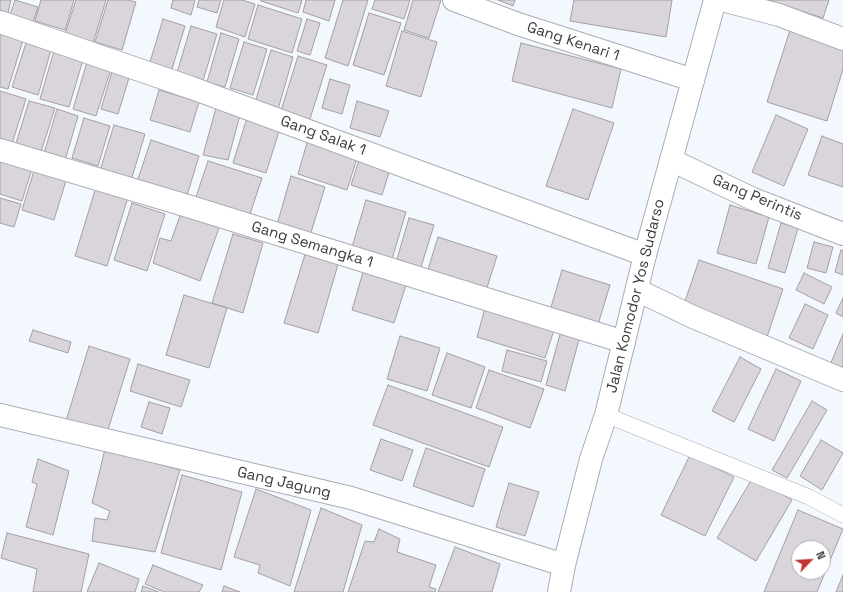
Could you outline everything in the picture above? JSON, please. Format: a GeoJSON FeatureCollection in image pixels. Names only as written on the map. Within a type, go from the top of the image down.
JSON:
{"type":"FeatureCollection","features":[{"type":"Feature","properties":{"kind":"street","name":"Gang Kenari 1"},"geometry":{"type":"LineString","coordinates":[[454,0],[518,24],[693,80]]}},
{"type":"Feature","properties":{"kind":"street","name":"Jalan Komodor Yos Sudarso"},"geometry":{"type":"LineString","coordinates":[[559,592],[564,565],[591,458],[606,415],[645,255],[715,0]]}},
{"type":"Feature","properties":{"kind":"street"},"geometry":{"type":"LineString","coordinates":[[722,0],[779,15],[843,40]]}},
{"type":"Feature","properties":{"kind":"street","name":"Gang Salak 1"},"geometry":{"type":"LineString","coordinates":[[0,22],[192,88],[645,255]]}},
{"type":"Feature","properties":{"kind":"street","name":"Gang Semangka 1"},"geometry":{"type":"LineString","coordinates":[[0,150],[191,207],[624,342]]}},
{"type":"Feature","properties":{"kind":"street","name":"Gang Perintis"},"geometry":{"type":"LineString","coordinates":[[671,160],[753,199],[843,234]]}},
{"type":"Feature","properties":{"kind":"street"},"geometry":{"type":"LineString","coordinates":[[637,290],[692,317],[843,380]]}},
{"type":"Feature","properties":{"kind":"street","name":"Gang Jagung"},"geometry":{"type":"LineString","coordinates":[[0,415],[351,498],[564,565]]}},
{"type":"Feature","properties":{"kind":"lane"},"geometry":{"type":"LineString","coordinates":[[606,415],[809,497],[843,515]]}},
{"type":"Feature","properties":{"kind":"building"},"geometry":{"type":"Polygon","coordinates":[[[0,0],[11,0],[8,13],[0,10],[0,0]]]}},
{"type":"Feature","properties":{"kind":"building"},"geometry":{"type":"Polygon","coordinates":[[[15,0],[38,7],[33,22],[10,15],[15,0]]]}},
{"type":"Feature","properties":{"kind":"building"},"geometry":{"type":"Polygon","coordinates":[[[41,0],[74,0],[65,30],[35,21],[41,0]]]}},
{"type":"Feature","properties":{"kind":"building"},"geometry":{"type":"Polygon","coordinates":[[[76,0],[106,0],[93,43],[65,34],[76,0]]]}},
{"type":"Feature","properties":{"kind":"building"},"geometry":{"type":"Polygon","coordinates":[[[108,0],[128,0],[136,2],[122,50],[95,42],[108,0]]]}},
{"type":"Feature","properties":{"kind":"building"},"geometry":{"type":"Polygon","coordinates":[[[173,0],[195,0],[191,15],[171,8],[173,0]]]}},
{"type":"Feature","properties":{"kind":"building"},"geometry":{"type":"Polygon","coordinates":[[[199,0],[221,0],[217,13],[197,7],[199,0]]]}},
{"type":"Feature","properties":{"kind":"building"},"geometry":{"type":"Polygon","coordinates":[[[224,0],[242,0],[255,4],[245,37],[216,27],[224,0]]]}},
{"type":"Feature","properties":{"kind":"building"},"geometry":{"type":"Polygon","coordinates":[[[261,0],[302,0],[298,13],[261,0]]]}},
{"type":"Feature","properties":{"kind":"building"},"geometry":{"type":"Polygon","coordinates":[[[306,0],[335,0],[329,21],[303,12],[306,0]]]}},
{"type":"Feature","properties":{"kind":"building"},"geometry":{"type":"Polygon","coordinates":[[[343,0],[368,0],[348,66],[325,58],[343,0]]]}},
{"type":"Feature","properties":{"kind":"building"},"geometry":{"type":"Polygon","coordinates":[[[375,0],[410,0],[404,19],[372,9],[375,0]]]}},
{"type":"Feature","properties":{"kind":"building"},"geometry":{"type":"Polygon","coordinates":[[[413,0],[441,0],[429,38],[404,30],[413,0]]]}},
{"type":"Feature","properties":{"kind":"building"},"geometry":{"type":"Polygon","coordinates":[[[498,0],[515,0],[513,6],[498,0]]]}},
{"type":"Feature","properties":{"kind":"building"},"geometry":{"type":"Polygon","coordinates":[[[574,0],[672,0],[666,37],[570,21],[574,0]]]}},
{"type":"Feature","properties":{"kind":"building"},"geometry":{"type":"Polygon","coordinates":[[[767,0],[829,0],[823,18],[767,0]]]}},
{"type":"Feature","properties":{"kind":"building"},"geometry":{"type":"Polygon","coordinates":[[[258,5],[302,19],[292,53],[248,39],[258,5]]]}},
{"type":"Feature","properties":{"kind":"building"},"geometry":{"type":"Polygon","coordinates":[[[369,13],[401,23],[384,75],[353,65],[369,13]]]}},
{"type":"Feature","properties":{"kind":"building"},"geometry":{"type":"Polygon","coordinates":[[[163,19],[185,26],[172,69],[150,62],[163,19]]]}},
{"type":"Feature","properties":{"kind":"building"},"geometry":{"type":"Polygon","coordinates":[[[307,19],[320,23],[310,55],[297,51],[307,19]]]}},
{"type":"Feature","properties":{"kind":"building"},"geometry":{"type":"Polygon","coordinates":[[[191,26],[217,34],[202,84],[176,76],[191,26]]]}},
{"type":"Feature","properties":{"kind":"building"},"geometry":{"type":"Polygon","coordinates":[[[790,30],[843,47],[843,69],[827,121],[767,102],[790,30]]]}},
{"type":"Feature","properties":{"kind":"building"},"geometry":{"type":"Polygon","coordinates":[[[402,31],[437,42],[421,97],[386,86],[402,31]]]}},
{"type":"Feature","properties":{"kind":"building"},"geometry":{"type":"Polygon","coordinates":[[[0,33],[23,40],[8,89],[0,87],[0,33]]]}},
{"type":"Feature","properties":{"kind":"building"},"geometry":{"type":"Polygon","coordinates":[[[221,33],[239,39],[225,87],[207,82],[221,33]]]}},
{"type":"Feature","properties":{"kind":"building"},"geometry":{"type":"Polygon","coordinates":[[[244,42],[267,49],[253,95],[230,88],[244,42]]]}},
{"type":"Feature","properties":{"kind":"building"},"geometry":{"type":"Polygon","coordinates":[[[26,43],[51,50],[38,95],[12,87],[26,43]]]}},
{"type":"Feature","properties":{"kind":"building"},"geometry":{"type":"Polygon","coordinates":[[[521,43],[621,69],[612,108],[512,81],[521,43]]]}},
{"type":"Feature","properties":{"kind":"building"},"geometry":{"type":"Polygon","coordinates":[[[271,50],[293,57],[277,113],[254,106],[271,50]]]}},
{"type":"Feature","properties":{"kind":"building"},"geometry":{"type":"Polygon","coordinates":[[[54,51],[83,60],[69,107],[40,99],[54,51]]]}},
{"type":"Feature","properties":{"kind":"building"},"geometry":{"type":"Polygon","coordinates":[[[298,56],[327,65],[309,122],[280,114],[298,56]]]}},
{"type":"Feature","properties":{"kind":"building"},"geometry":{"type":"Polygon","coordinates":[[[87,62],[111,69],[96,116],[73,109],[87,62]]]}},
{"type":"Feature","properties":{"kind":"building"},"geometry":{"type":"Polygon","coordinates":[[[112,72],[129,78],[118,114],[101,109],[112,72]]]}},
{"type":"Feature","properties":{"kind":"building"},"geometry":{"type":"Polygon","coordinates":[[[330,79],[350,85],[342,114],[322,108],[330,79]]]}},
{"type":"Feature","properties":{"kind":"building"},"geometry":{"type":"Polygon","coordinates":[[[159,90],[199,102],[190,132],[150,120],[159,90]]]}},
{"type":"Feature","properties":{"kind":"building"},"geometry":{"type":"Polygon","coordinates":[[[0,91],[26,99],[11,147],[0,144],[0,91]]]}},
{"type":"Feature","properties":{"kind":"building"},"geometry":{"type":"Polygon","coordinates":[[[29,101],[55,108],[39,158],[14,150],[29,101]]]}},
{"type":"Feature","properties":{"kind":"building"},"geometry":{"type":"Polygon","coordinates":[[[357,101],[389,111],[380,137],[350,128],[357,101]]]}},
{"type":"Feature","properties":{"kind":"building"},"geometry":{"type":"Polygon","coordinates":[[[216,108],[240,115],[228,160],[203,155],[216,108]]]}},
{"type":"Feature","properties":{"kind":"building"},"geometry":{"type":"Polygon","coordinates":[[[57,109],[78,116],[64,164],[43,157],[57,109]]]}},
{"type":"Feature","properties":{"kind":"building"},"geometry":{"type":"Polygon","coordinates":[[[573,109],[614,123],[588,200],[546,186],[573,109]]]}},
{"type":"Feature","properties":{"kind":"building"},"geometry":{"type":"Polygon","coordinates":[[[776,115],[808,129],[784,186],[752,172],[776,115]]]}},
{"type":"Feature","properties":{"kind":"building"},"geometry":{"type":"Polygon","coordinates":[[[84,118],[110,126],[98,166],[72,158],[84,118]]]}},
{"type":"Feature","properties":{"kind":"building"},"geometry":{"type":"Polygon","coordinates":[[[247,118],[280,128],[266,173],[233,163],[247,118]]]}},
{"type":"Feature","properties":{"kind":"building"},"geometry":{"type":"Polygon","coordinates":[[[114,125],[145,134],[130,184],[99,174],[114,125]]]}},
{"type":"Feature","properties":{"kind":"building"},"geometry":{"type":"Polygon","coordinates":[[[309,136],[359,152],[347,190],[298,174],[309,136]]]}},
{"type":"Feature","properties":{"kind":"building"},"geometry":{"type":"Polygon","coordinates":[[[822,136],[843,144],[843,187],[808,175],[822,136]]]}},
{"type":"Feature","properties":{"kind":"building"},"geometry":{"type":"Polygon","coordinates":[[[151,140],[199,156],[185,202],[136,185],[151,140]]]}},
{"type":"Feature","properties":{"kind":"building"},"geometry":{"type":"Polygon","coordinates":[[[3,153],[34,162],[22,201],[0,194],[0,162],[3,153]]]}},
{"type":"Feature","properties":{"kind":"building"},"geometry":{"type":"Polygon","coordinates":[[[361,154],[392,163],[382,195],[351,185],[361,154]]]}},
{"type":"Feature","properties":{"kind":"building"},"geometry":{"type":"Polygon","coordinates":[[[208,161],[262,178],[250,214],[196,197],[208,161]]]}},
{"type":"Feature","properties":{"kind":"building"},"geometry":{"type":"Polygon","coordinates":[[[36,164],[68,174],[54,220],[22,210],[36,164]]]}},
{"type":"Feature","properties":{"kind":"building"},"geometry":{"type":"Polygon","coordinates":[[[291,176],[325,187],[309,239],[276,228],[291,176]]]}},
{"type":"Feature","properties":{"kind":"building"},"geometry":{"type":"Polygon","coordinates":[[[96,187],[128,197],[107,266],[75,256],[96,187]]]}},
{"type":"Feature","properties":{"kind":"building"},"geometry":{"type":"Polygon","coordinates":[[[0,198],[21,204],[14,227],[0,223],[0,198]]]}},
{"type":"Feature","properties":{"kind":"building"},"geometry":{"type":"Polygon","coordinates":[[[366,200],[406,212],[392,259],[352,247],[366,200]]]}},
{"type":"Feature","properties":{"kind":"building"},"geometry":{"type":"Polygon","coordinates":[[[132,203],[165,214],[147,271],[114,260],[132,203]]]}},
{"type":"Feature","properties":{"kind":"building"},"geometry":{"type":"Polygon","coordinates":[[[730,205],[769,217],[756,264],[717,253],[730,205]]]}},
{"type":"Feature","properties":{"kind":"building"},"geometry":{"type":"Polygon","coordinates":[[[181,213],[220,225],[200,281],[153,263],[160,238],[171,241],[181,213]]]}},
{"type":"Feature","properties":{"kind":"building"},"geometry":{"type":"Polygon","coordinates":[[[409,218],[434,225],[421,267],[397,259],[409,218]]]}},
{"type":"Feature","properties":{"kind":"building"},"geometry":{"type":"Polygon","coordinates":[[[781,223],[798,228],[785,273],[768,268],[781,223]]]}},
{"type":"Feature","properties":{"kind":"building"},"geometry":{"type":"Polygon","coordinates":[[[233,234],[263,243],[243,313],[212,303],[233,234]]]}},
{"type":"Feature","properties":{"kind":"building"},"geometry":{"type":"Polygon","coordinates":[[[438,237],[497,256],[485,294],[426,276],[438,237]]]}},
{"type":"Feature","properties":{"kind":"building"},"geometry":{"type":"Polygon","coordinates":[[[814,242],[833,247],[826,273],[807,268],[814,242]]]}},
{"type":"Feature","properties":{"kind":"building"},"geometry":{"type":"Polygon","coordinates":[[[841,250],[843,251],[843,275],[835,272],[841,250]]]}},
{"type":"Feature","properties":{"kind":"building"},"geometry":{"type":"Polygon","coordinates":[[[306,251],[339,261],[318,333],[284,323],[306,251]]]}},
{"type":"Feature","properties":{"kind":"building"},"geometry":{"type":"Polygon","coordinates":[[[699,260],[783,289],[767,337],[683,307],[699,260]]]}},
{"type":"Feature","properties":{"kind":"building"},"geometry":{"type":"Polygon","coordinates":[[[562,270],[610,285],[597,328],[549,314],[562,270]]]}},
{"type":"Feature","properties":{"kind":"building"},"geometry":{"type":"Polygon","coordinates":[[[363,272],[406,285],[394,323],[352,310],[363,272]]]}},
{"type":"Feature","properties":{"kind":"building"},"geometry":{"type":"Polygon","coordinates":[[[804,273],[832,287],[824,304],[796,290],[804,273]]]}},
{"type":"Feature","properties":{"kind":"building"},"geometry":{"type":"Polygon","coordinates":[[[184,295],[227,308],[209,368],[166,355],[184,295]]]}},
{"type":"Feature","properties":{"kind":"building"},"geometry":{"type":"Polygon","coordinates":[[[843,298],[843,317],[836,313],[843,298]]]}},
{"type":"Feature","properties":{"kind":"building"},"geometry":{"type":"Polygon","coordinates":[[[805,304],[828,315],[813,349],[789,338],[805,304]]]}},
{"type":"Feature","properties":{"kind":"building"},"geometry":{"type":"Polygon","coordinates":[[[485,308],[554,330],[545,358],[477,337],[485,308]]]}},
{"type":"Feature","properties":{"kind":"building"},"geometry":{"type":"Polygon","coordinates":[[[33,330],[71,342],[68,353],[29,341],[33,330]]]}},
{"type":"Feature","properties":{"kind":"building"},"geometry":{"type":"Polygon","coordinates":[[[561,331],[580,336],[565,391],[546,385],[561,331]]]}},
{"type":"Feature","properties":{"kind":"building"},"geometry":{"type":"Polygon","coordinates":[[[843,334],[843,370],[830,365],[843,334]]]}},
{"type":"Feature","properties":{"kind":"building"},"geometry":{"type":"Polygon","coordinates":[[[400,336],[440,348],[427,391],[387,379],[400,336]]]}},
{"type":"Feature","properties":{"kind":"building"},"geometry":{"type":"Polygon","coordinates":[[[89,346],[130,359],[107,433],[66,421],[89,346]]]}},
{"type":"Feature","properties":{"kind":"building"},"geometry":{"type":"Polygon","coordinates":[[[507,350],[547,361],[541,382],[502,371],[507,350]]]}},
{"type":"Feature","properties":{"kind":"building"},"geometry":{"type":"Polygon","coordinates":[[[447,353],[485,367],[471,408],[432,395],[447,353]]]}},
{"type":"Feature","properties":{"kind":"building"},"geometry":{"type":"Polygon","coordinates":[[[740,357],[761,369],[734,422],[712,411],[740,357]]]}},
{"type":"Feature","properties":{"kind":"building"},"geometry":{"type":"Polygon","coordinates":[[[138,364],[190,380],[181,407],[130,391],[138,364]]]}},
{"type":"Feature","properties":{"kind":"building"},"geometry":{"type":"Polygon","coordinates":[[[776,369],[801,381],[774,441],[748,429],[776,369]]]}},
{"type":"Feature","properties":{"kind":"building"},"geometry":{"type":"Polygon","coordinates":[[[489,370],[544,389],[530,428],[476,408],[489,370]]]}},
{"type":"Feature","properties":{"kind":"building"},"geometry":{"type":"Polygon","coordinates":[[[388,385],[503,427],[489,467],[373,425],[388,385]]]}},
{"type":"Feature","properties":{"kind":"building"},"geometry":{"type":"Polygon","coordinates":[[[812,401],[827,410],[787,478],[772,470],[812,401]]]}},
{"type":"Feature","properties":{"kind":"building"},"geometry":{"type":"Polygon","coordinates":[[[149,402],[170,408],[162,434],[141,427],[149,402]]]}},
{"type":"Feature","properties":{"kind":"building"},"geometry":{"type":"Polygon","coordinates":[[[381,439],[413,450],[402,481],[370,470],[381,439]]]}},
{"type":"Feature","properties":{"kind":"building"},"geometry":{"type":"Polygon","coordinates":[[[821,440],[843,453],[822,490],[800,476],[821,440]]]}},
{"type":"Feature","properties":{"kind":"building"},"geometry":{"type":"Polygon","coordinates":[[[426,448],[485,469],[473,507],[413,486],[426,448]]]}},
{"type":"Feature","properties":{"kind":"building"},"geometry":{"type":"Polygon","coordinates":[[[105,449],[180,470],[155,552],[92,541],[95,518],[107,520],[110,511],[92,503],[105,449]]]}},
{"type":"Feature","properties":{"kind":"building"},"geometry":{"type":"Polygon","coordinates":[[[690,455],[734,477],[705,536],[661,515],[690,455]]]}},
{"type":"Feature","properties":{"kind":"building"},"geometry":{"type":"Polygon","coordinates":[[[38,459],[69,471],[53,535],[26,527],[37,484],[32,482],[38,459]]]}},
{"type":"Feature","properties":{"kind":"building"},"geometry":{"type":"Polygon","coordinates":[[[182,475],[242,492],[221,570],[161,553],[182,475]]]}},
{"type":"Feature","properties":{"kind":"building"},"geometry":{"type":"Polygon","coordinates":[[[753,477],[792,500],[756,561],[717,538],[753,477]]]}},
{"type":"Feature","properties":{"kind":"building"},"geometry":{"type":"Polygon","coordinates":[[[509,483],[539,492],[525,536],[496,527],[509,483]]]}},
{"type":"Feature","properties":{"kind":"building"},"geometry":{"type":"Polygon","coordinates":[[[256,489],[311,510],[290,586],[258,573],[260,565],[234,557],[256,489]]]}},
{"type":"Feature","properties":{"kind":"building"},"geometry":{"type":"Polygon","coordinates":[[[321,508],[362,525],[343,592],[294,592],[321,508]]]}},
{"type":"Feature","properties":{"kind":"building"},"geometry":{"type":"Polygon","coordinates":[[[798,510],[843,529],[831,558],[831,540],[791,540],[791,580],[822,580],[817,592],[764,592],[798,510]]]}},
{"type":"Feature","properties":{"kind":"building"},"geometry":{"type":"Polygon","coordinates":[[[379,529],[400,539],[397,552],[436,565],[429,587],[436,589],[435,592],[348,592],[365,541],[374,542],[379,529]]]}},
{"type":"Feature","properties":{"kind":"building"},"geometry":{"type":"Polygon","coordinates":[[[7,533],[89,554],[81,592],[33,592],[37,569],[1,558],[7,533]]]}},
{"type":"Feature","properties":{"kind":"building"},"geometry":{"type":"Polygon","coordinates":[[[455,547],[500,564],[492,592],[438,592],[455,547]]]}},
{"type":"Feature","properties":{"kind":"building"},"geometry":{"type":"Polygon","coordinates":[[[99,563],[139,579],[135,592],[87,592],[99,563]]]}},
{"type":"Feature","properties":{"kind":"building"},"geometry":{"type":"Polygon","coordinates":[[[153,565],[203,585],[199,592],[164,592],[145,584],[153,565]]]}},
{"type":"Feature","properties":{"kind":"building"},"geometry":{"type":"Polygon","coordinates":[[[843,575],[843,592],[836,592],[843,575]]]}},
{"type":"Feature","properties":{"kind":"building"},"geometry":{"type":"Polygon","coordinates":[[[143,586],[159,592],[141,592],[143,586]]]}},
{"type":"Feature","properties":{"kind":"building"},"geometry":{"type":"Polygon","coordinates":[[[224,586],[240,592],[222,592],[224,586]]]}}]}
